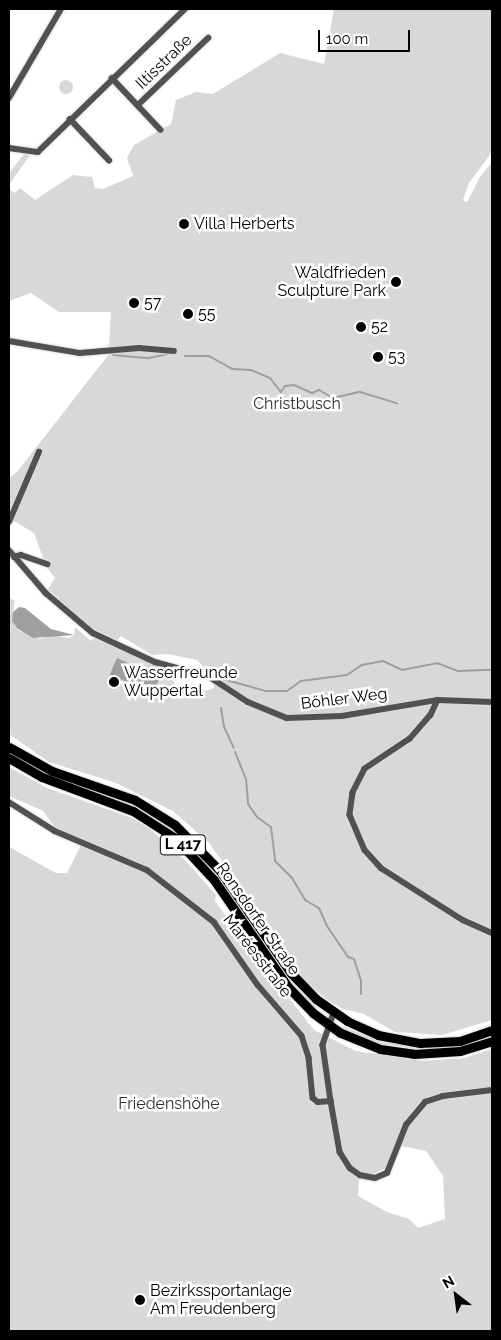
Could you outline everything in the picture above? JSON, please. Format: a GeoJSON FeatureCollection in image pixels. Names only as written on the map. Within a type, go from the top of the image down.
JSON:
{"type":"FeatureCollection","features":[{"type":"Feature","properties":{"kind":"main road","name":"Ronsdorfer Straße"},"geometry":{"type":"LineString","coordinates":[[9,747],[52,770],[134,800],[175,825],[220,871],[291,973],[334,1013],[368,1031],[410,1042],[454,1042],[492,1030]]}},
{"type":"Feature","properties":{"kind":"main road","name":"Ronsdorfer Straße"},"geometry":{"type":"LineString","coordinates":[[9,758],[42,777],[133,811],[175,838],[214,880],[288,987],[329,1025],[366,1044],[414,1054],[460,1051],[492,1041]]}},
{"type":"Feature","properties":{"kind":"street"},"geometry":{"type":"LineString","coordinates":[[9,98],[60,9]]}},
{"type":"Feature","properties":{"kind":"street"},"geometry":{"type":"LineString","coordinates":[[9,148],[38,152],[185,9]]}},
{"type":"Feature","properties":{"kind":"street","name":"Iltisstraße"},"geometry":{"type":"LineString","coordinates":[[138,106],[208,38]]}},
{"type":"Feature","properties":{"kind":"street"},"geometry":{"type":"LineString","coordinates":[[112,78],[162,130]]}},
{"type":"Feature","properties":{"kind":"street"},"geometry":{"type":"LineString","coordinates":[[70,119],[109,160]]}},
{"type":"Feature","properties":{"kind":"street"},"geometry":{"type":"LineString","coordinates":[[9,341],[80,353],[138,348],[174,351]]}},
{"type":"Feature","properties":{"kind":"street"},"geometry":{"type":"LineString","coordinates":[[9,522],[39,452]]}},
{"type":"Feature","properties":{"kind":"street","name":"Böhler Weg"},"geometry":{"type":"LineString","coordinates":[[9,550],[46,593],[93,632],[155,662],[210,677],[248,702],[288,718],[342,716],[438,700],[492,702]]}},
{"type":"Feature","properties":{"kind":"street"},"geometry":{"type":"LineString","coordinates":[[14,557],[21,555],[47,564]]}},
{"type":"Feature","properties":{"kind":"street"},"geometry":{"type":"LineString","coordinates":[[438,700],[431,715],[410,739],[365,769],[353,793],[350,815],[365,850],[381,868],[463,920],[492,933]]}},
{"type":"Feature","properties":{"kind":"street","name":"Maréesstraße"},"geometry":{"type":"LineString","coordinates":[[9,802],[55,831],[147,870],[214,922],[258,985],[302,1036],[313,1098],[318,1102],[331,1102]]}},
{"type":"Feature","properties":{"kind":"street"},"geometry":{"type":"LineString","coordinates":[[334,1013],[329,1025],[323,1052],[331,1102],[344,1160],[360,1175],[375,1178],[390,1169],[406,1125],[425,1102],[443,1096],[492,1090]]}},
{"type":"Feature","properties":{"kind":"green space","name":"Christbusch"},"geometry":{"type":"Polygon","coordinates":[[[334,9],[492,9],[492,152],[469,183],[463,200],[467,202],[480,177],[492,162],[492,1020],[442,1035],[395,1032],[364,1014],[343,1009],[326,999],[300,977],[210,844],[173,811],[116,783],[49,762],[9,734],[9,598],[15,601],[13,612],[18,630],[27,634],[40,639],[54,635],[69,638],[74,635],[75,627],[91,641],[97,636],[174,672],[174,689],[192,686],[200,692],[214,688],[214,678],[197,660],[167,654],[152,655],[121,636],[117,640],[89,627],[48,589],[55,578],[46,566],[34,533],[9,518],[9,478],[17,472],[109,354],[106,351],[109,344],[111,312],[59,312],[31,293],[9,301],[9,189],[15,193],[20,188],[35,200],[73,175],[92,177],[95,188],[103,189],[133,176],[127,158],[134,145],[171,124],[176,100],[196,92],[213,94],[280,53],[324,64],[334,9]]]}},
{"type":"Feature","properties":{"kind":"green space"},"geometry":{"type":"Polygon","coordinates":[[[63,80],[69,80],[73,87],[69,94],[63,94],[59,90],[59,84],[63,80]]]}},
{"type":"Feature","properties":{"kind":"green space"},"geometry":{"type":"Polygon","coordinates":[[[24,154],[30,155],[9,185],[9,173],[24,154]]]}},
{"type":"Feature","properties":{"kind":"green space"},"geometry":{"type":"Polygon","coordinates":[[[9,751],[41,770],[120,798],[163,821],[179,833],[222,880],[276,960],[324,1016],[294,987],[219,880],[177,834],[144,812],[56,779],[15,758],[9,751]]]}},
{"type":"Feature","properties":{"kind":"green space","name":"Friedenshöhe"},"geometry":{"type":"Polygon","coordinates":[[[9,767],[47,788],[132,818],[150,829],[185,860],[216,895],[215,901],[314,1030],[356,1051],[423,1061],[464,1058],[492,1049],[492,1331],[9,1331],[9,847],[56,873],[67,873],[83,841],[54,826],[43,811],[9,796],[9,767]],[[397,1145],[386,1168],[359,1180],[358,1196],[387,1212],[409,1219],[418,1228],[445,1219],[443,1176],[426,1151],[397,1145]]]}},
{"type":"Feature","properties":{"kind":"green space"},"geometry":{"type":"Polygon","coordinates":[[[340,1026],[385,1043],[422,1047],[445,1047],[492,1033],[492,1037],[451,1049],[426,1050],[373,1043],[338,1027],[340,1026]]]}},
{"type":"Feature","properties":{"kind":"shaded area"},"geometry":{"type":"Polygon","coordinates":[[[19,607],[25,608],[51,629],[74,635],[33,638],[18,629],[12,621],[13,612],[19,607]]]}},
{"type":"Feature","properties":{"kind":"shaded area"},"geometry":{"type":"Polygon","coordinates":[[[117,658],[160,677],[153,694],[110,674],[117,658]]]}},
{"type":"Feature","properties":{"kind":"waterway"},"geometry":{"type":"LineString","coordinates":[[113,355],[149,358],[168,354]]}},
{"type":"Feature","properties":{"kind":"waterway"},"geometry":{"type":"LineString","coordinates":[[185,356],[209,356],[232,369],[251,370],[270,378],[281,392],[285,386],[294,385],[312,393],[319,390],[333,398],[360,392],[397,403]]}},
{"type":"Feature","properties":{"kind":"waterway"},"geometry":{"type":"LineString","coordinates":[[219,678],[266,691],[287,691],[301,681],[347,675],[362,665],[383,661],[402,670],[437,663],[458,671],[492,670]]}},
{"type":"Feature","properties":{"kind":"waterway"},"geometry":{"type":"LineString","coordinates":[[221,708],[224,727],[234,748]]}},
{"type":"Feature","properties":{"kind":"waterway"},"geometry":{"type":"LineString","coordinates":[[235,752],[246,779],[248,804],[257,817],[271,827],[275,861],[292,878],[305,900],[319,908],[327,926],[348,957],[354,959],[361,980],[361,994]]}},
{"type":"Feature","properties":{"kind":"place","name":"Villa Herberts"},"geometry":{"type":"Point","coordinates":[184,224]}},
{"type":"Feature","properties":{"kind":"place","name":"Waldfrieden Sculpture Park"},"geometry":{"type":"Point","coordinates":[396,282]}},
{"type":"Feature","properties":{"kind":"place","name":"57"},"geometry":{"type":"Point","coordinates":[134,303]}},
{"type":"Feature","properties":{"kind":"place","name":"55"},"geometry":{"type":"Point","coordinates":[188,314]}},
{"type":"Feature","properties":{"kind":"place","name":"52"},"geometry":{"type":"Point","coordinates":[361,327]}},
{"type":"Feature","properties":{"kind":"place","name":"53"},"geometry":{"type":"Point","coordinates":[378,357]}},
{"type":"Feature","properties":{"kind":"place","name":"Wasserfreunde Wuppertal"},"geometry":{"type":"Point","coordinates":[114,682]}},
{"type":"Feature","properties":{"kind":"place","name":"Bezirkssportanlage Am Freudenberg"},"geometry":{"type":"Point","coordinates":[140,1300]}}]}
